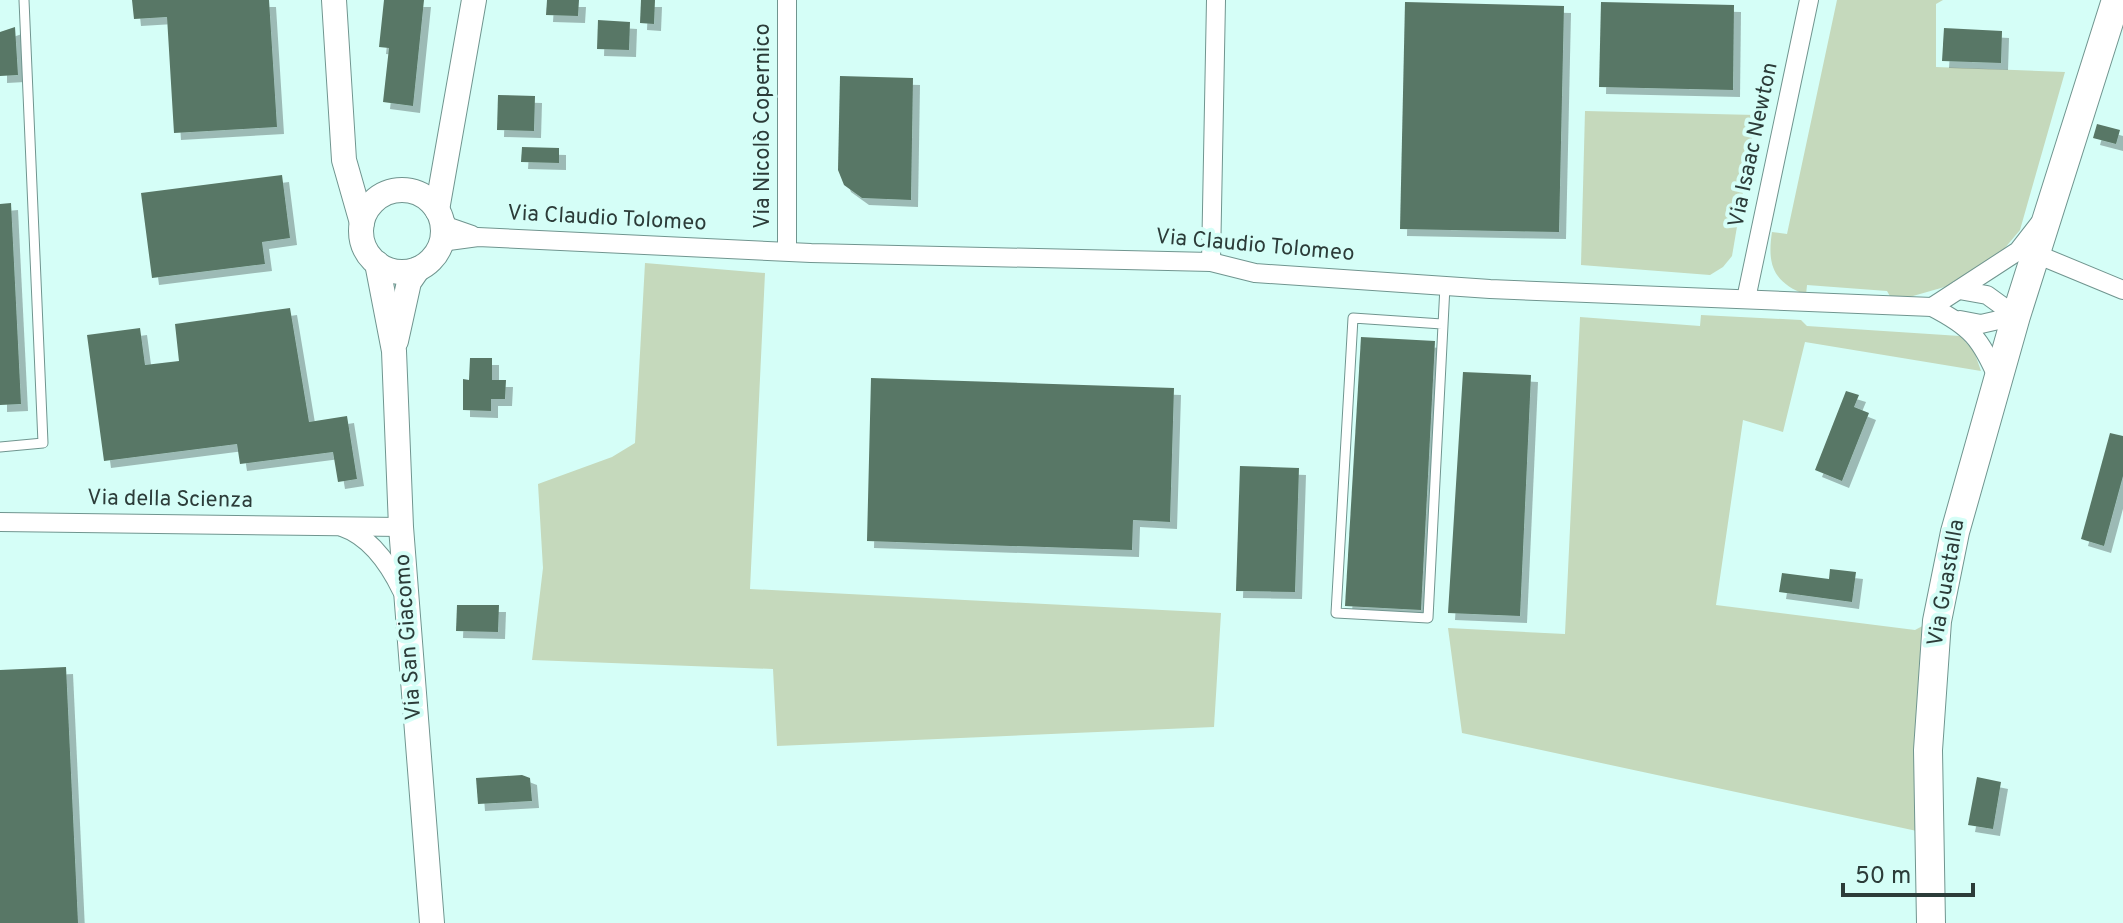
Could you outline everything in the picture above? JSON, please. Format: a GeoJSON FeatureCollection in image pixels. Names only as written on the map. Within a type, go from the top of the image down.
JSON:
{"type":"FeatureCollection","features":[{"type":"Feature","properties":{"kind":"main road","name":"Via Guastalla"},"geometry":{"type":"LineString","coordinates":[[1931,923],[1928,750],[1937,621],[1972,462],[2116,0]]}},
{"type":"Feature","properties":{"kind":"street"},"geometry":{"type":"LineString","coordinates":[[334,0],[344,160],[362,223],[365,248],[377,263],[396,271],[418,269],[433,258],[441,242],[439,214],[445,165],[474,0]]}},
{"type":"Feature","properties":{"kind":"street","name":"Via Nicolò Copernico"},"geometry":{"type":"LineString","coordinates":[[787,0],[787,251]]}},
{"type":"Feature","properties":{"kind":"street"},"geometry":{"type":"LineString","coordinates":[[1211,262],[1216,0]]}},
{"type":"Feature","properties":{"kind":"street","name":"Via Isaac Newton"},"geometry":{"type":"LineString","coordinates":[[1746,299],[1809,0]]}},
{"type":"Feature","properties":{"kind":"street"},"geometry":{"type":"LineString","coordinates":[[343,139],[352,162],[369,183],[426,198],[439,214]]}},
{"type":"Feature","properties":{"kind":"street"},"geometry":{"type":"LineString","coordinates":[[362,223],[373,203],[402,191],[445,165]]}},
{"type":"Feature","properties":{"kind":"street"},"geometry":{"type":"LineString","coordinates":[[1932,307],[2018,251],[2049,211]]}},
{"type":"Feature","properties":{"kind":"street","name":"Via Claudio Tolomeo"},"geometry":{"type":"LineString","coordinates":[[439,214],[449,227],[478,237]]}},
{"type":"Feature","properties":{"kind":"street","name":"Via Claudio Tolomeo"},"geometry":{"type":"LineString","coordinates":[[441,242],[478,237],[787,251],[1211,262],[1255,273],[1445,286],[1932,307]]}},
{"type":"Feature","properties":{"kind":"street"},"geometry":{"type":"LineString","coordinates":[[2036,254],[2123,290]]}},
{"type":"Feature","properties":{"kind":"street","name":"Via San Giacomo"},"geometry":{"type":"LineString","coordinates":[[377,263],[394,351],[401,527],[432,923]]}},
{"type":"Feature","properties":{"kind":"street","name":"Via San Giacomo"},"geometry":{"type":"LineString","coordinates":[[394,351],[409,282],[418,269]]}},
{"type":"Feature","properties":{"kind":"street"},"geometry":{"type":"LineString","coordinates":[[1959,290],[1987,295],[2016,316]]}},
{"type":"Feature","properties":{"kind":"street"},"geometry":{"type":"LineString","coordinates":[[1932,307],[1953,318],[1982,343],[1998,379]]}},
{"type":"Feature","properties":{"kind":"street"},"geometry":{"type":"LineString","coordinates":[[1953,318],[1981,324],[2016,316]]}},
{"type":"Feature","properties":{"kind":"street","name":"Via della Scienza"},"geometry":{"type":"LineString","coordinates":[[0,522],[401,527]]}},
{"type":"Feature","properties":{"kind":"street"},"geometry":{"type":"LineString","coordinates":[[339,526],[353,531],[372,546],[392,570],[407,601]]}},
{"type":"Feature","properties":{"kind":"lane"},"geometry":{"type":"LineString","coordinates":[[0,447],[43,443],[24,0]]}},
{"type":"Feature","properties":{"kind":"lane"},"geometry":{"type":"LineString","coordinates":[[1442,324],[1353,318],[1336,613],[1428,618],[1445,286]]}},
{"type":"Feature","properties":{"kind":"green space"},"geometry":{"type":"Polygon","coordinates":[[[1837,0],[1943,0],[1936,4],[1936,67],[2065,72],[2020,230],[1999,255],[1955,284],[1906,298],[1891,298],[1887,291],[1807,285],[1806,295],[1786,284],[1775,271],[1771,254],[1772,232],[1787,234],[1837,0]]]}},
{"type":"Feature","properties":{"kind":"green space"},"geometry":{"type":"Polygon","coordinates":[[[1585,111],[1756,115],[1732,256],[1723,267],[1710,275],[1581,265],[1585,111]]]}},
{"type":"Feature","properties":{"kind":"green space"},"geometry":{"type":"Polygon","coordinates":[[[645,263],[765,273],[750,589],[1221,613],[1214,727],[777,746],[773,669],[532,660],[543,568],[538,484],[612,457],[635,443],[645,263]]]}},
{"type":"Feature","properties":{"kind":"green space"},"geometry":{"type":"Polygon","coordinates":[[[1701,315],[1801,320],[1807,326],[1960,336],[1974,351],[1981,371],[1805,342],[1783,432],[1743,420],[1716,605],[1915,630],[1930,622],[1926,833],[1462,733],[1448,628],[1565,634],[1580,317],[1700,326],[1701,315]]]}},
{"type":"Feature","properties":{"kind":"building"},"geometry":{"type":"Polygon","coordinates":[[[132,0],[269,0],[277,127],[174,133],[167,17],[134,19],[132,0]]]}},
{"type":"Feature","properties":{"kind":"building"},"geometry":{"type":"Polygon","coordinates":[[[384,0],[424,0],[413,106],[383,102],[389,48],[379,47],[384,0]]]}},
{"type":"Feature","properties":{"kind":"building"},"geometry":{"type":"Polygon","coordinates":[[[547,0],[579,0],[578,16],[546,15],[547,0]]]}},
{"type":"Feature","properties":{"kind":"building"},"geometry":{"type":"Polygon","coordinates":[[[641,0],[655,0],[654,24],[640,23],[641,0]]]}},
{"type":"Feature","properties":{"kind":"building"},"geometry":{"type":"Polygon","coordinates":[[[1405,2],[1564,6],[1559,232],[1400,229],[1405,2]]]}},
{"type":"Feature","properties":{"kind":"building"},"geometry":{"type":"Polygon","coordinates":[[[1601,2],[1734,5],[1733,90],[1599,87],[1601,2]]]}},
{"type":"Feature","properties":{"kind":"building"},"geometry":{"type":"Polygon","coordinates":[[[598,20],[630,22],[629,50],[597,49],[598,20]]]}},
{"type":"Feature","properties":{"kind":"building"},"geometry":{"type":"Polygon","coordinates":[[[15,27],[18,75],[0,76],[0,32],[15,27]]]}},
{"type":"Feature","properties":{"kind":"building"},"geometry":{"type":"Polygon","coordinates":[[[1944,28],[2002,31],[2001,63],[1942,61],[1944,28]]]}},
{"type":"Feature","properties":{"kind":"building"},"geometry":{"type":"Polygon","coordinates":[[[840,76],[913,78],[911,200],[862,198],[844,185],[838,170],[840,76]]]}},
{"type":"Feature","properties":{"kind":"building"},"geometry":{"type":"Polygon","coordinates":[[[498,95],[535,96],[534,131],[497,130],[498,95]]]}},
{"type":"Feature","properties":{"kind":"building"},"geometry":{"type":"Polygon","coordinates":[[[2097,124],[2120,130],[2116,144],[2093,138],[2097,124]]]}},
{"type":"Feature","properties":{"kind":"building"},"geometry":{"type":"Polygon","coordinates":[[[522,147],[559,148],[559,163],[521,162],[522,147]]]}},
{"type":"Feature","properties":{"kind":"building"},"geometry":{"type":"Polygon","coordinates":[[[282,175],[290,238],[262,242],[265,264],[152,278],[141,193],[282,175]]]}},
{"type":"Feature","properties":{"kind":"building"},"geometry":{"type":"Polygon","coordinates":[[[11,203],[21,404],[0,405],[0,204],[11,203]]]}},
{"type":"Feature","properties":{"kind":"building"},"geometry":{"type":"Polygon","coordinates":[[[290,308],[309,422],[347,416],[357,479],[338,482],[333,452],[240,464],[237,444],[104,461],[87,335],[140,328],[145,365],[179,361],[175,324],[290,308]]]}},
{"type":"Feature","properties":{"kind":"building"},"geometry":{"type":"Polygon","coordinates":[[[1361,337],[1435,341],[1421,610],[1345,606],[1361,337]]]}},
{"type":"Feature","properties":{"kind":"building"},"geometry":{"type":"Polygon","coordinates":[[[470,358],[492,358],[492,380],[506,380],[505,399],[491,399],[491,411],[463,410],[463,379],[469,380],[470,358]]]}},
{"type":"Feature","properties":{"kind":"building"},"geometry":{"type":"Polygon","coordinates":[[[1463,372],[1531,375],[1520,616],[1448,613],[1463,372]]]}},
{"type":"Feature","properties":{"kind":"building"},"geometry":{"type":"Polygon","coordinates":[[[871,378],[1174,388],[1170,522],[1133,520],[1132,550],[867,541],[871,378]]]}},
{"type":"Feature","properties":{"kind":"building"},"geometry":{"type":"Polygon","coordinates":[[[1846,391],[1859,395],[1854,407],[1869,413],[1842,481],[1815,470],[1846,391]]]}},
{"type":"Feature","properties":{"kind":"building"},"geometry":{"type":"Polygon","coordinates":[[[2110,433],[2123,436],[2123,476],[2104,546],[2081,539],[2110,433]]]}},
{"type":"Feature","properties":{"kind":"building"},"geometry":{"type":"Polygon","coordinates":[[[1240,466],[1299,468],[1295,592],[1236,591],[1240,466]]]}},
{"type":"Feature","properties":{"kind":"building"},"geometry":{"type":"Polygon","coordinates":[[[1830,569],[1856,572],[1852,602],[1779,592],[1782,573],[1829,579],[1830,569]]]}},
{"type":"Feature","properties":{"kind":"building"},"geometry":{"type":"Polygon","coordinates":[[[457,605],[499,605],[498,632],[456,631],[457,605]]]}},
{"type":"Feature","properties":{"kind":"building"},"geometry":{"type":"Polygon","coordinates":[[[66,667],[78,923],[0,923],[0,670],[66,667]]]}},
{"type":"Feature","properties":{"kind":"building"},"geometry":{"type":"Polygon","coordinates":[[[522,775],[530,778],[532,801],[478,804],[476,778],[522,775]]]}},
{"type":"Feature","properties":{"kind":"building"},"geometry":{"type":"Polygon","coordinates":[[[1977,777],[2001,782],[1993,829],[1968,825],[1977,777]]]}}]}
